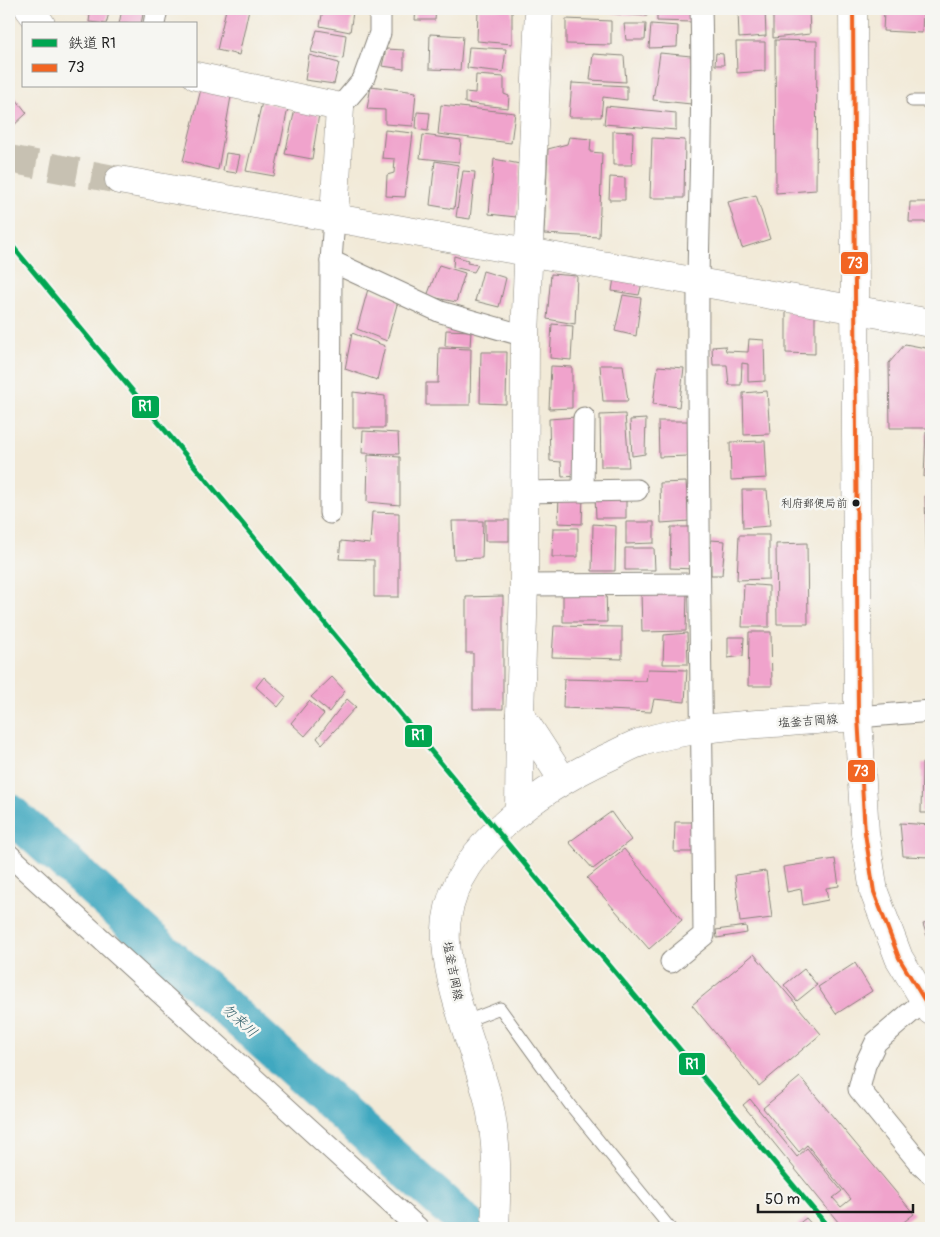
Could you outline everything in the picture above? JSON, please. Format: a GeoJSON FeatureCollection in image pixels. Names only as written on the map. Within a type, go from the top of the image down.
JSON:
{"type":"FeatureCollection","features":[{"type":"Feature","properties":{"kind":"street"},"geometry":{"type":"LineString","coordinates":[[28,9],[39,22]]}},
{"type":"Feature","properties":{"kind":"street"},"geometry":{"type":"LineString","coordinates":[[154,22],[157,9]]}},
{"type":"Feature","properties":{"kind":"street"},"geometry":{"type":"LineString","coordinates":[[330,513],[331,261],[340,107],[364,80],[380,33],[380,9]]}},
{"type":"Feature","properties":{"kind":"street"},"geometry":{"type":"LineString","coordinates":[[519,811],[524,585],[525,336],[539,9]]}},
{"type":"Feature","properties":{"kind":"street"},"geometry":{"type":"LineString","coordinates":[[671,962],[704,935],[699,584],[698,282],[702,62],[700,9]]}},
{"type":"Feature","properties":{"kind":"street"},"geometry":{"type":"LineString","coordinates":[[853,9],[858,717],[865,833],[874,892],[899,958],[928,1006],[876,1042],[865,1065],[860,1089],[917,1160],[931,1174]]}},
{"type":"Feature","properties":{"kind":"street"},"geometry":{"type":"LineString","coordinates":[[198,76],[340,107]]}},
{"type":"Feature","properties":{"kind":"street"},"geometry":{"type":"LineString","coordinates":[[119,180],[931,323]]}},
{"type":"Feature","properties":{"kind":"street"},"geometry":{"type":"LineString","coordinates":[[331,261],[441,312],[525,336]]}},
{"type":"Feature","properties":{"kind":"street"},"geometry":{"type":"LineString","coordinates":[[583,491],[584,418]]}},
{"type":"Feature","properties":{"kind":"street"},"geometry":{"type":"LineString","coordinates":[[524,492],[637,490]]}},
{"type":"Feature","properties":{"kind":"street"},"geometry":{"type":"LineString","coordinates":[[524,585],[699,584]]}},
{"type":"Feature","properties":{"kind":"street"},"geometry":{"type":"LineString","coordinates":[[858,717],[931,712]]}},
{"type":"Feature","properties":{"kind":"street"},"geometry":{"type":"LineString","coordinates":[[520,714],[563,780]]}},
{"type":"Feature","properties":{"kind":"street","name":"塩釜吉岡線"},"geometry":{"type":"LineString","coordinates":[[494,1228],[497,1183],[494,1136],[488,1100],[452,978],[446,942],[448,909],[458,882],[467,866],[519,811],[563,780],[643,741],[702,729],[858,717]]}},
{"type":"Feature","properties":{"kind":"street"},"geometry":{"type":"LineString","coordinates":[[9,855],[418,1228]]}},
{"type":"Feature","properties":{"kind":"lane"},"geometry":{"type":"LineString","coordinates":[[912,101],[931,101]]}},
{"type":"Feature","properties":{"kind":"lane"},"geometry":{"type":"LineString","coordinates":[[464,1022],[500,1008],[570,1105],[670,1228]]}},
{"type":"Feature","properties":{"kind":"building"},"geometry":{"type":"Polygon","coordinates":[[[85,9],[110,9],[107,22],[89,22],[90,14],[84,12],[85,9]]]}},
{"type":"Feature","properties":{"kind":"building"},"geometry":{"type":"Polygon","coordinates":[[[122,9],[144,9],[141,22],[119,22],[122,9]]]}},
{"type":"Feature","properties":{"kind":"building"},"geometry":{"type":"Polygon","coordinates":[[[226,9],[249,9],[239,55],[217,50],[226,9]]]}},
{"type":"Feature","properties":{"kind":"building"},"geometry":{"type":"Polygon","coordinates":[[[323,9],[340,9],[353,12],[350,32],[320,26],[323,9]]]}},
{"type":"Feature","properties":{"kind":"building"},"geometry":{"type":"Polygon","coordinates":[[[416,9],[436,9],[435,20],[415,20],[416,9]]]}},
{"type":"Feature","properties":{"kind":"building"},"geometry":{"type":"Polygon","coordinates":[[[478,9],[512,9],[512,44],[477,41],[478,9]]]}},
{"type":"Feature","properties":{"kind":"building"},"geometry":{"type":"Polygon","coordinates":[[[577,9],[648,9],[647,16],[577,11],[577,9]]]}},
{"type":"Feature","properties":{"kind":"building"},"geometry":{"type":"Polygon","coordinates":[[[657,9],[692,9],[692,22],[657,21],[657,9]]]}},
{"type":"Feature","properties":{"kind":"building"},"geometry":{"type":"Polygon","coordinates":[[[738,9],[765,9],[766,36],[739,38],[738,9]]]}},
{"type":"Feature","properties":{"kind":"building"},"geometry":{"type":"Polygon","coordinates":[[[773,9],[809,9],[810,34],[773,38],[773,9]]]}},
{"type":"Feature","properties":{"kind":"building"},"geometry":{"type":"Polygon","coordinates":[[[884,12],[923,12],[922,33],[883,31],[884,12]]]}},
{"type":"Feature","properties":{"kind":"building"},"geometry":{"type":"Polygon","coordinates":[[[566,19],[611,21],[611,45],[566,44],[566,19]]]}},
{"type":"Feature","properties":{"kind":"building"},"geometry":{"type":"Polygon","coordinates":[[[624,24],[646,24],[645,40],[626,40],[624,24]]]}},
{"type":"Feature","properties":{"kind":"building"},"geometry":{"type":"Polygon","coordinates":[[[651,24],[678,26],[677,47],[649,48],[651,24]]]}},
{"type":"Feature","properties":{"kind":"building"},"geometry":{"type":"Polygon","coordinates":[[[317,30],[346,35],[343,59],[311,52],[317,30]]]}},
{"type":"Feature","properties":{"kind":"building"},"geometry":{"type":"Polygon","coordinates":[[[430,34],[463,36],[460,70],[429,69],[430,34]]]}},
{"type":"Feature","properties":{"kind":"building"},"geometry":{"type":"Polygon","coordinates":[[[775,40],[817,41],[816,190],[776,193],[775,40]]]}},
{"type":"Feature","properties":{"kind":"building"},"geometry":{"type":"Polygon","coordinates":[[[736,42],[765,42],[765,71],[737,73],[736,42]]]}},
{"type":"Feature","properties":{"kind":"building"},"geometry":{"type":"Polygon","coordinates":[[[469,47],[506,49],[503,72],[467,68],[469,47]]]}},
{"type":"Feature","properties":{"kind":"building"},"geometry":{"type":"Polygon","coordinates":[[[386,49],[404,50],[404,69],[382,66],[386,49]]]}},
{"type":"Feature","properties":{"kind":"building"},"geometry":{"type":"Polygon","coordinates":[[[660,53],[691,56],[691,104],[653,100],[660,53]]]}},
{"type":"Feature","properties":{"kind":"building"},"geometry":{"type":"Polygon","coordinates":[[[716,53],[723,54],[724,65],[715,65],[716,53]]]}},
{"type":"Feature","properties":{"kind":"building"},"geometry":{"type":"Polygon","coordinates":[[[593,54],[624,56],[626,82],[590,80],[593,54]]]}},
{"type":"Feature","properties":{"kind":"building"},"geometry":{"type":"Polygon","coordinates":[[[309,55],[339,63],[334,84],[305,80],[309,55]]]}},
{"type":"Feature","properties":{"kind":"building"},"geometry":{"type":"Polygon","coordinates":[[[476,75],[504,77],[504,94],[509,96],[508,108],[465,103],[465,92],[475,93],[476,75]]]}},
{"type":"Feature","properties":{"kind":"building"},"geometry":{"type":"Polygon","coordinates":[[[572,83],[627,86],[627,100],[603,97],[601,117],[569,117],[572,83]]]}},
{"type":"Feature","properties":{"kind":"building"},"geometry":{"type":"Polygon","coordinates":[[[202,85],[232,91],[218,170],[183,161],[202,85]]]}},
{"type":"Feature","properties":{"kind":"building"},"geometry":{"type":"Polygon","coordinates":[[[371,86],[416,92],[413,126],[385,124],[385,110],[367,109],[371,86]]]}},
{"type":"Feature","properties":{"kind":"building"},"geometry":{"type":"Polygon","coordinates":[[[9,90],[27,113],[11,128],[9,125],[9,90]]]}},
{"type":"Feature","properties":{"kind":"building"},"geometry":{"type":"Polygon","coordinates":[[[262,102],[288,108],[274,176],[246,171],[262,102]]]}},
{"type":"Feature","properties":{"kind":"building"},"geometry":{"type":"Polygon","coordinates":[[[441,105],[515,113],[511,143],[438,134],[441,105]]]}},
{"type":"Feature","properties":{"kind":"building"},"geometry":{"type":"Polygon","coordinates":[[[606,106],[676,113],[676,130],[604,124],[606,106]]]}},
{"type":"Feature","properties":{"kind":"building"},"geometry":{"type":"Polygon","coordinates":[[[295,109],[319,114],[312,159],[285,154],[295,109]]]}},
{"type":"Feature","properties":{"kind":"building"},"geometry":{"type":"Polygon","coordinates":[[[417,112],[430,113],[428,131],[416,129],[417,112]]]}},
{"type":"Feature","properties":{"kind":"building"},"geometry":{"type":"Polygon","coordinates":[[[385,130],[413,133],[405,197],[386,196],[387,175],[394,173],[395,159],[382,158],[385,130]]]}},
{"type":"Feature","properties":{"kind":"building"},"geometry":{"type":"Polygon","coordinates":[[[613,131],[633,132],[632,165],[613,165],[613,131]]]}},
{"type":"Feature","properties":{"kind":"building"},"geometry":{"type":"Polygon","coordinates":[[[423,135],[461,140],[459,162],[420,158],[423,135]]]}},
{"type":"Feature","properties":{"kind":"building"},"geometry":{"type":"Polygon","coordinates":[[[569,137],[591,139],[590,152],[602,153],[599,237],[544,234],[548,149],[567,144],[569,137]]]}},
{"type":"Feature","properties":{"kind":"building"},"geometry":{"type":"Polygon","coordinates":[[[652,138],[685,140],[684,198],[650,198],[652,138]]]}},
{"type":"Feature","properties":{"kind":"building"},"geometry":{"type":"Polygon","coordinates":[[[226,153],[240,155],[236,173],[223,171],[226,153]]]}},
{"type":"Feature","properties":{"kind":"building"},"geometry":{"type":"Polygon","coordinates":[[[494,159],[520,164],[516,217],[489,214],[494,159]]]}},
{"type":"Feature","properties":{"kind":"building"},"geometry":{"type":"Polygon","coordinates":[[[435,161],[459,165],[454,209],[430,205],[435,161]]]}},
{"type":"Feature","properties":{"kind":"building"},"geometry":{"type":"Polygon","coordinates":[[[463,171],[475,172],[470,219],[456,217],[463,171]]]}},
{"type":"Feature","properties":{"kind":"building"},"geometry":{"type":"Polygon","coordinates":[[[610,177],[625,178],[625,200],[609,200],[610,177]]]}},
{"type":"Feature","properties":{"kind":"building"},"geometry":{"type":"Polygon","coordinates":[[[756,195],[770,239],[742,248],[728,202],[756,195]]]}},
{"type":"Feature","properties":{"kind":"building"},"geometry":{"type":"Polygon","coordinates":[[[910,202],[931,202],[930,222],[909,222],[910,202]]]}},
{"type":"Feature","properties":{"kind":"building"},"geometry":{"type":"Polygon","coordinates":[[[454,256],[468,260],[467,263],[478,265],[474,272],[453,267],[454,256]]]}},
{"type":"Feature","properties":{"kind":"building"},"geometry":{"type":"Polygon","coordinates":[[[439,265],[465,273],[456,302],[427,296],[439,265]]]}},
{"type":"Feature","properties":{"kind":"building"},"geometry":{"type":"Polygon","coordinates":[[[483,271],[506,278],[499,307],[475,301],[483,271]]]}},
{"type":"Feature","properties":{"kind":"building"},"geometry":{"type":"Polygon","coordinates":[[[551,274],[577,276],[575,324],[547,319],[551,274]]]}},
{"type":"Feature","properties":{"kind":"building"},"geometry":{"type":"Polygon","coordinates":[[[614,278],[642,283],[639,295],[612,291],[614,278]]]}},
{"type":"Feature","properties":{"kind":"building"},"geometry":{"type":"Polygon","coordinates":[[[368,289],[398,301],[387,341],[357,329],[368,289]]]}},
{"type":"Feature","properties":{"kind":"building"},"geometry":{"type":"Polygon","coordinates":[[[623,295],[641,298],[636,336],[615,331],[623,295]]]}},
{"type":"Feature","properties":{"kind":"building"},"geometry":{"type":"Polygon","coordinates":[[[786,311],[815,314],[815,354],[786,353],[786,311]]]}},
{"type":"Feature","properties":{"kind":"building"},"geometry":{"type":"Polygon","coordinates":[[[552,324],[573,326],[571,360],[550,358],[552,324]]]}},
{"type":"Feature","properties":{"kind":"building"},"geometry":{"type":"Polygon","coordinates":[[[446,330],[471,331],[470,347],[445,346],[446,330]]]}},
{"type":"Feature","properties":{"kind":"building"},"geometry":{"type":"Polygon","coordinates":[[[352,333],[385,346],[377,380],[345,369],[352,333]]]}},
{"type":"Feature","properties":{"kind":"building"},"geometry":{"type":"Polygon","coordinates":[[[749,339],[764,340],[765,381],[748,382],[748,364],[742,363],[741,385],[729,385],[727,365],[713,365],[712,347],[725,346],[726,351],[748,352],[749,339]]]}},
{"type":"Feature","properties":{"kind":"building"},"geometry":{"type":"Polygon","coordinates":[[[905,344],[931,349],[931,428],[890,428],[889,363],[905,344]]]}},
{"type":"Feature","properties":{"kind":"building"},"geometry":{"type":"Polygon","coordinates":[[[439,348],[471,349],[470,405],[426,405],[426,383],[438,383],[439,348]]]}},
{"type":"Feature","properties":{"kind":"building"},"geometry":{"type":"Polygon","coordinates":[[[481,352],[507,352],[506,404],[480,403],[481,352]]]}},
{"type":"Feature","properties":{"kind":"building"},"geometry":{"type":"Polygon","coordinates":[[[600,365],[623,365],[628,401],[603,401],[600,365]]]}},
{"type":"Feature","properties":{"kind":"building"},"geometry":{"type":"Polygon","coordinates":[[[551,366],[572,367],[572,408],[549,409],[551,366]]]}},
{"type":"Feature","properties":{"kind":"building"},"geometry":{"type":"Polygon","coordinates":[[[658,366],[684,368],[679,407],[653,404],[658,366]]]}},
{"type":"Feature","properties":{"kind":"building"},"geometry":{"type":"Polygon","coordinates":[[[767,391],[770,434],[744,435],[743,393],[767,391]]]}},
{"type":"Feature","properties":{"kind":"building"},"geometry":{"type":"Polygon","coordinates":[[[353,392],[385,396],[385,428],[353,428],[353,392]]]}},
{"type":"Feature","properties":{"kind":"building"},"geometry":{"type":"Polygon","coordinates":[[[625,414],[629,467],[601,467],[600,415],[625,414]]]}},
{"type":"Feature","properties":{"kind":"building"},"geometry":{"type":"Polygon","coordinates":[[[576,417],[580,476],[562,477],[561,462],[550,461],[549,419],[576,417]]]}},
{"type":"Feature","properties":{"kind":"building"},"geometry":{"type":"Polygon","coordinates":[[[646,419],[645,454],[632,456],[630,420],[646,419]]]}},
{"type":"Feature","properties":{"kind":"building"},"geometry":{"type":"Polygon","coordinates":[[[658,421],[689,421],[689,456],[659,457],[658,421]]]}},
{"type":"Feature","properties":{"kind":"building"},"geometry":{"type":"Polygon","coordinates":[[[363,431],[398,433],[399,454],[362,453],[363,431]]]}},
{"type":"Feature","properties":{"kind":"building"},"geometry":{"type":"Polygon","coordinates":[[[926,432],[931,432],[931,478],[924,477],[926,432]]]}},
{"type":"Feature","properties":{"kind":"building"},"geometry":{"type":"Polygon","coordinates":[[[765,441],[767,478],[731,480],[730,442],[765,441]]]}},
{"type":"Feature","properties":{"kind":"building"},"geometry":{"type":"Polygon","coordinates":[[[368,455],[400,457],[400,505],[367,502],[368,455]]]}},
{"type":"Feature","properties":{"kind":"building"},"geometry":{"type":"Polygon","coordinates":[[[686,482],[689,521],[661,523],[660,483],[686,482]]]}},
{"type":"Feature","properties":{"kind":"building"},"geometry":{"type":"Polygon","coordinates":[[[742,490],[767,490],[770,526],[743,528],[742,490]]]}},
{"type":"Feature","properties":{"kind":"building"},"geometry":{"type":"Polygon","coordinates":[[[595,495],[626,496],[626,518],[596,518],[595,495]]]}},
{"type":"Feature","properties":{"kind":"building"},"geometry":{"type":"Polygon","coordinates":[[[559,496],[583,496],[582,524],[558,523],[559,496]]]}},
{"type":"Feature","properties":{"kind":"building"},"geometry":{"type":"Polygon","coordinates":[[[925,496],[931,496],[931,569],[927,570],[925,496]]]}},
{"type":"Feature","properties":{"kind":"building"},"geometry":{"type":"Polygon","coordinates":[[[372,512],[399,513],[399,597],[374,597],[374,560],[339,559],[341,541],[370,544],[372,512]]]}},
{"type":"Feature","properties":{"kind":"building"},"geometry":{"type":"Polygon","coordinates":[[[485,520],[509,520],[509,541],[485,541],[485,520]]]}},
{"type":"Feature","properties":{"kind":"building"},"geometry":{"type":"Polygon","coordinates":[[[452,521],[483,521],[482,558],[454,559],[452,521]]]}},
{"type":"Feature","properties":{"kind":"building"},"geometry":{"type":"Polygon","coordinates":[[[626,522],[654,522],[654,543],[626,544],[626,522]]]}},
{"type":"Feature","properties":{"kind":"building"},"geometry":{"type":"Polygon","coordinates":[[[593,524],[616,526],[615,571],[592,571],[593,524]]]}},
{"type":"Feature","properties":{"kind":"building"},"geometry":{"type":"Polygon","coordinates":[[[671,527],[693,527],[694,569],[670,568],[671,527]]]}},
{"type":"Feature","properties":{"kind":"building"},"geometry":{"type":"Polygon","coordinates":[[[553,528],[578,528],[578,557],[552,557],[553,528]]]}},
{"type":"Feature","properties":{"kind":"building"},"geometry":{"type":"Polygon","coordinates":[[[739,535],[769,535],[769,579],[737,580],[739,535]]]}},
{"type":"Feature","properties":{"kind":"building"},"geometry":{"type":"Polygon","coordinates":[[[711,540],[725,541],[722,575],[711,575],[711,540]]]}},
{"type":"Feature","properties":{"kind":"building"},"geometry":{"type":"Polygon","coordinates":[[[807,543],[808,624],[777,624],[776,544],[807,543]]]}},
{"type":"Feature","properties":{"kind":"building"},"geometry":{"type":"Polygon","coordinates":[[[625,548],[654,548],[655,570],[625,570],[625,548]]]}},
{"type":"Feature","properties":{"kind":"building"},"geometry":{"type":"Polygon","coordinates":[[[744,584],[769,586],[769,627],[742,627],[744,584]]]}},
{"type":"Feature","properties":{"kind":"building"},"geometry":{"type":"Polygon","coordinates":[[[563,590],[606,590],[607,622],[563,622],[563,590]]]}},
{"type":"Feature","properties":{"kind":"building"},"geometry":{"type":"Polygon","coordinates":[[[641,592],[687,592],[686,631],[642,632],[641,592]]]}},
{"type":"Feature","properties":{"kind":"building"},"geometry":{"type":"Polygon","coordinates":[[[503,596],[503,709],[473,709],[473,653],[466,653],[466,597],[503,596]]]}},
{"type":"Feature","properties":{"kind":"building"},"geometry":{"type":"Polygon","coordinates":[[[554,626],[622,627],[622,659],[552,657],[554,626]]]}},
{"type":"Feature","properties":{"kind":"building"},"geometry":{"type":"Polygon","coordinates":[[[749,632],[771,632],[772,686],[748,686],[749,632]]]}},
{"type":"Feature","properties":{"kind":"building"},"geometry":{"type":"Polygon","coordinates":[[[687,633],[688,664],[663,664],[664,635],[687,633]]]}},
{"type":"Feature","properties":{"kind":"building"},"geometry":{"type":"Polygon","coordinates":[[[728,637],[744,637],[743,656],[728,658],[728,637]]]}},
{"type":"Feature","properties":{"kind":"building"},"geometry":{"type":"Polygon","coordinates":[[[648,669],[687,670],[685,702],[654,699],[651,712],[563,708],[564,679],[646,681],[648,669]]]}},
{"type":"Feature","properties":{"kind":"building"},"geometry":{"type":"Polygon","coordinates":[[[264,677],[286,697],[278,707],[256,687],[264,677]]]}},
{"type":"Feature","properties":{"kind":"building"},"geometry":{"type":"Polygon","coordinates":[[[332,677],[345,691],[329,712],[311,697],[332,677]]]}},
{"type":"Feature","properties":{"kind":"building"},"geometry":{"type":"Polygon","coordinates":[[[347,699],[356,707],[322,744],[317,738],[347,699]]]}},
{"type":"Feature","properties":{"kind":"building"},"geometry":{"type":"Polygon","coordinates":[[[309,701],[324,714],[305,736],[291,723],[309,701]]]}},
{"type":"Feature","properties":{"kind":"building"},"geometry":{"type":"Polygon","coordinates":[[[922,763],[931,763],[931,813],[921,813],[922,763]]]}},
{"type":"Feature","properties":{"kind":"building"},"geometry":{"type":"Polygon","coordinates":[[[611,812],[631,840],[593,869],[569,842],[611,812]]]}},
{"type":"Feature","properties":{"kind":"building"},"geometry":{"type":"Polygon","coordinates":[[[675,822],[693,822],[694,852],[674,852],[675,822]]]}},
{"type":"Feature","properties":{"kind":"building"},"geometry":{"type":"Polygon","coordinates":[[[900,823],[931,825],[931,857],[903,856],[900,823]]]}},
{"type":"Feature","properties":{"kind":"building"},"geometry":{"type":"Polygon","coordinates":[[[624,849],[682,920],[649,949],[587,878],[624,849]]]}},
{"type":"Feature","properties":{"kind":"building"},"geometry":{"type":"Polygon","coordinates":[[[835,859],[839,886],[826,888],[828,900],[803,905],[801,889],[787,892],[783,867],[835,859]]]}},
{"type":"Feature","properties":{"kind":"building"},"geometry":{"type":"Polygon","coordinates":[[[766,871],[772,918],[740,922],[735,875],[766,871]]]}},
{"type":"Feature","properties":{"kind":"building"},"geometry":{"type":"Polygon","coordinates":[[[931,922],[931,949],[923,924],[931,922]]]}},
{"type":"Feature","properties":{"kind":"building"},"geometry":{"type":"Polygon","coordinates":[[[746,926],[747,933],[717,938],[716,930],[746,926]]]}},
{"type":"Feature","properties":{"kind":"building"},"geometry":{"type":"Polygon","coordinates":[[[754,954],[821,1034],[759,1086],[692,1005],[754,954]]]}},
{"type":"Feature","properties":{"kind":"building"},"geometry":{"type":"Polygon","coordinates":[[[855,963],[872,991],[836,1014],[818,987],[855,963]]]}},
{"type":"Feature","properties":{"kind":"building"},"geometry":{"type":"Polygon","coordinates":[[[804,969],[817,985],[797,1001],[784,985],[804,969]]]}},
{"type":"Feature","properties":{"kind":"building"},"geometry":{"type":"Polygon","coordinates":[[[800,1077],[914,1214],[896,1228],[843,1228],[743,1105],[750,1099],[797,1157],[807,1148],[842,1191],[833,1198],[841,1207],[851,1199],[807,1145],[799,1152],[763,1108],[800,1077]]]}},
{"type":"Feature","properties":{"kind":"building"},"geometry":{"type":"Polygon","coordinates":[[[806,1218],[815,1228],[800,1228],[797,1225],[806,1218]]]}},
{"type":"Feature","properties":{"kind":"waterway","name":"勿来川"},"geometry":{"type":"LineString","coordinates":[[9,812],[471,1228]]}},
{"type":"Feature","properties":{"kind":"tunnel"},"geometry":{"type":"LineString","coordinates":[[9,159],[119,180]]}},
{"type":"Feature","properties":{"kind":"railway"},"geometry":{"type":"LineString","coordinates":[[186,456],[829,1228]]}},
{"type":"Feature","properties":{"kind":"rail line","name":"R1"},"geometry":{"type":"LineString","coordinates":[[9,242],[829,1228]]}},
{"type":"Feature","properties":{"kind":"transit line","name":"73"},"geometry":{"type":"LineString","coordinates":[[853,9],[858,717],[865,833],[874,892],[899,958],[931,1011]]}},
{"type":"Feature","properties":{"kind":"place","name":"利府郵便局前"},"geometry":{"type":"Point","coordinates":[856,503]}}]}
